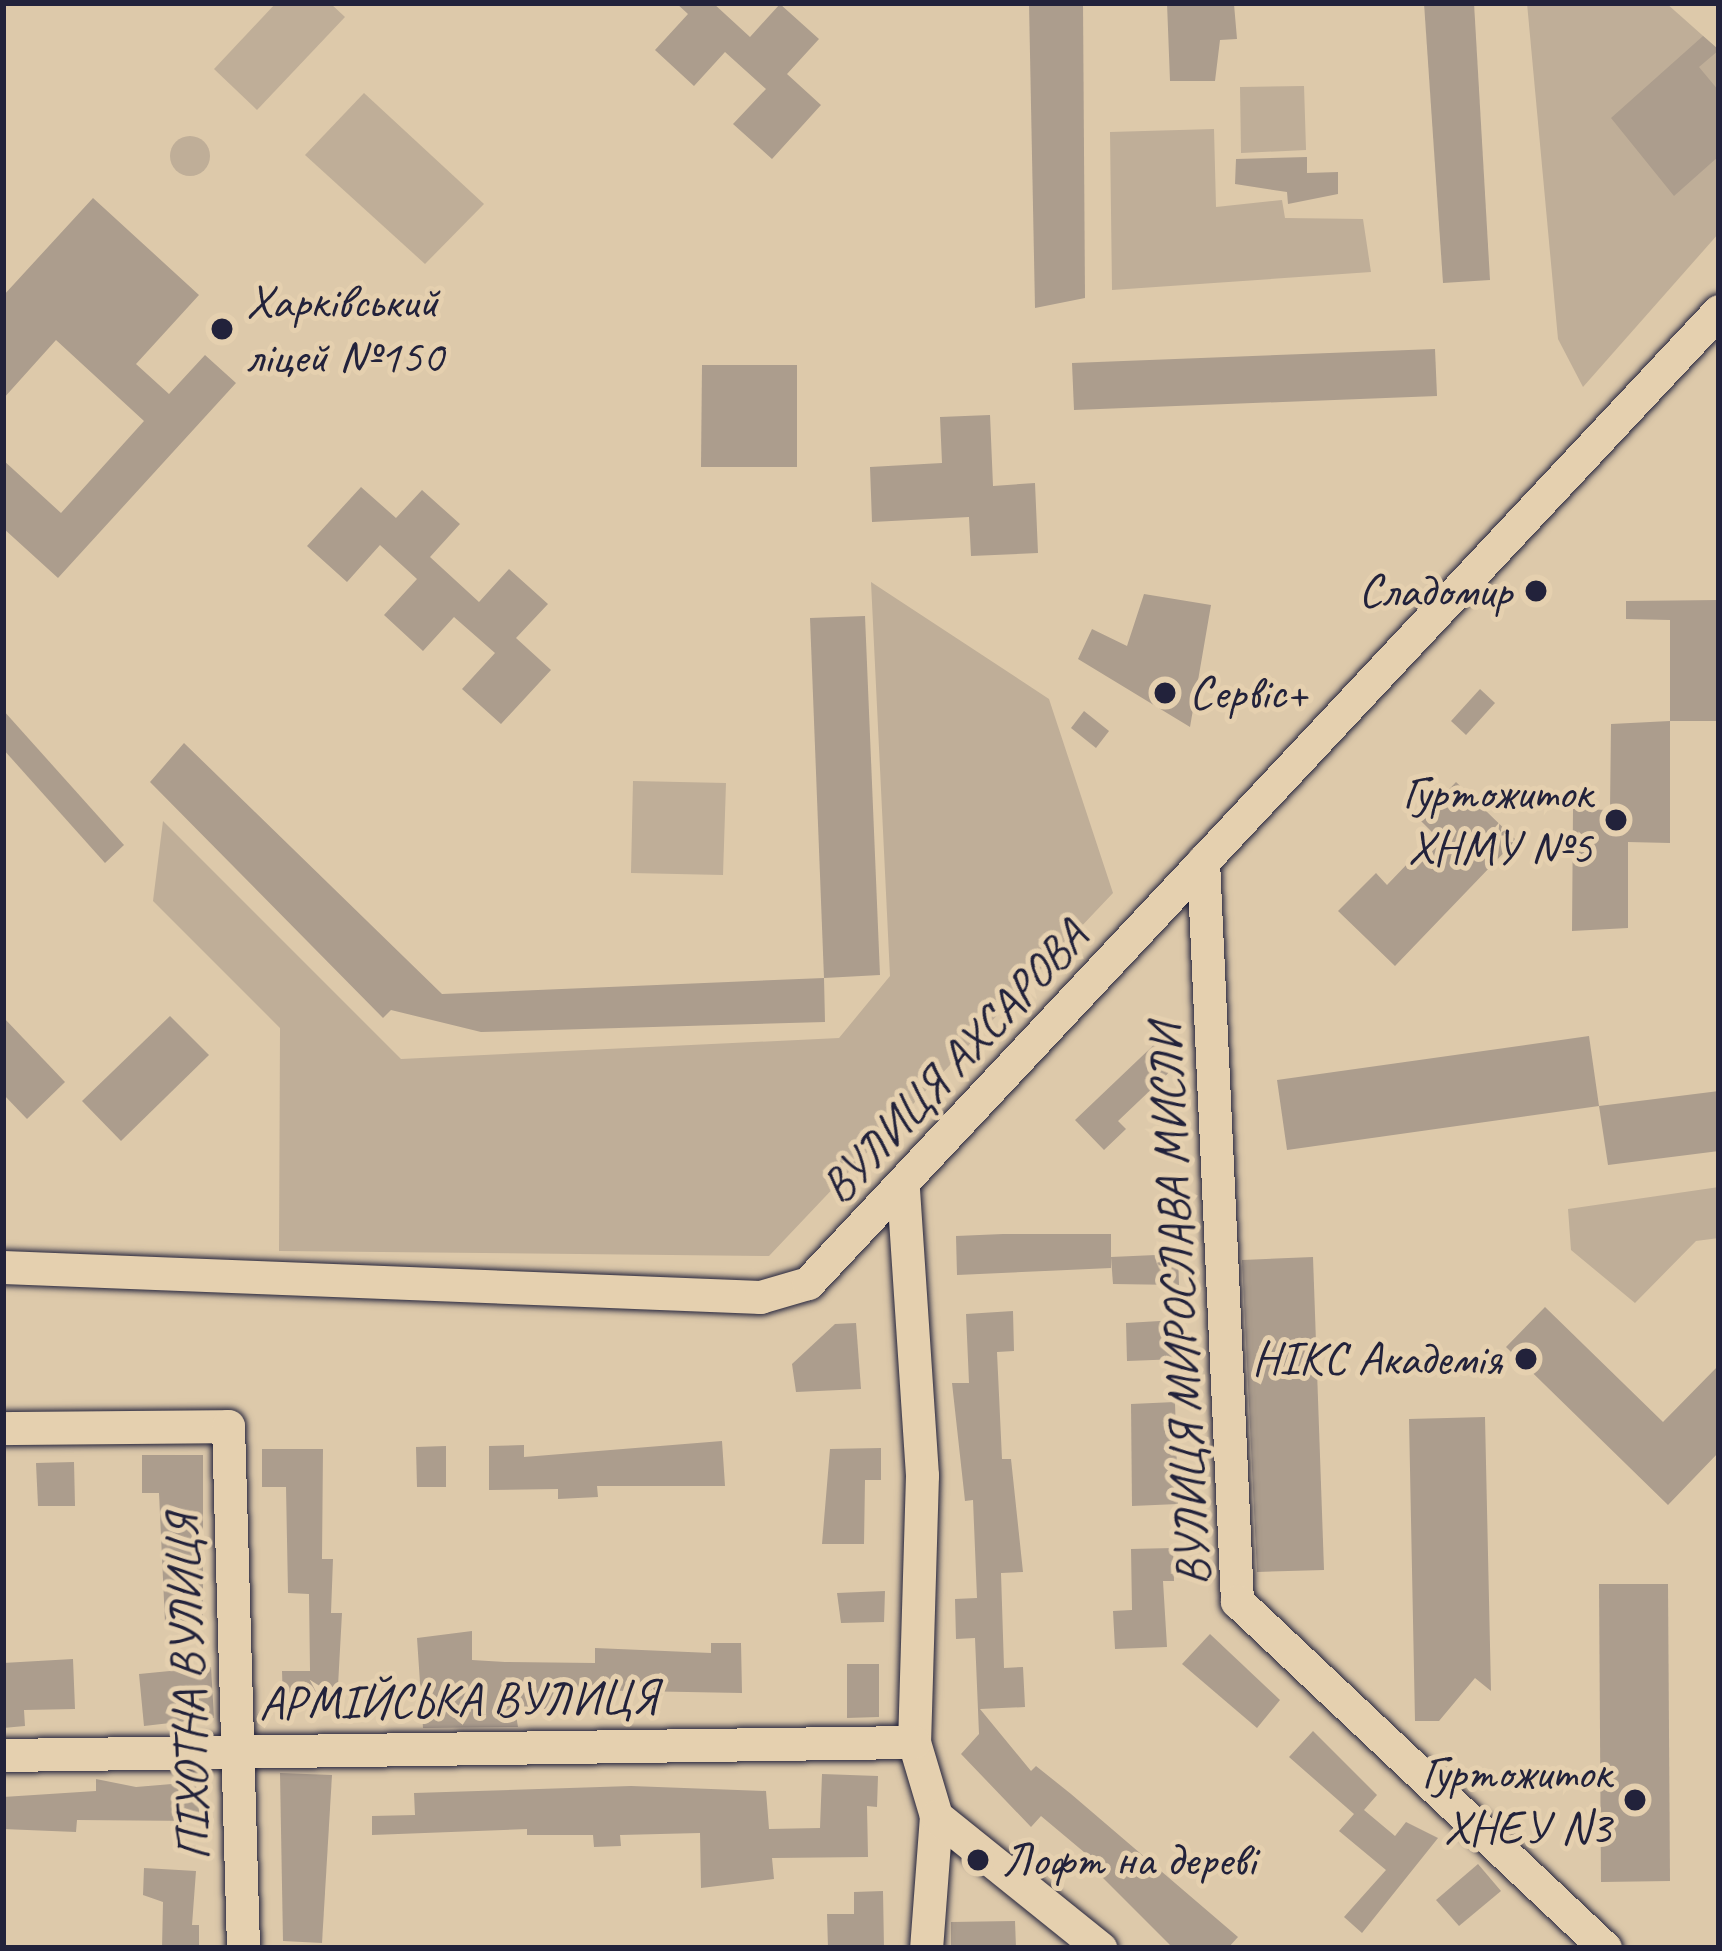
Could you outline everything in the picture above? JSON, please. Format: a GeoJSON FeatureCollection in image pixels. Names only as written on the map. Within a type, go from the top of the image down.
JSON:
{"type":"FeatureCollection","features":[{"type":"Feature","properties":{"kind":"street","name":"ВУЛИЦЯ АХСАРОВА"},"geometry":{"type":"LineString","coordinates":[[3,1267],[760,1297],[808,1283],[903,1189],[1202,861],[1719,311]]}},
{"type":"Feature","properties":{"kind":"street","name":"ВУЛИЦЯ МИРОСЛАВА МИСЛИ"},"geometry":{"type":"LineString","coordinates":[[1202,861],[1237,1601],[1605,1948]]}},
{"type":"Feature","properties":{"kind":"street"},"geometry":{"type":"LineString","coordinates":[[903,1189],[922,1475],[914,1742],[936,1816],[926,1948]]}},
{"type":"Feature","properties":{"kind":"street","name":"ПІХОТНА ВУЛИЦЯ"},"geometry":{"type":"LineString","coordinates":[[3,1428],[228,1426],[243,1948]]}},
{"type":"Feature","properties":{"kind":"street","name":"АРМІЙСЬКА ВУЛИЦЯ"},"geometry":{"type":"LineString","coordinates":[[3,1755],[914,1742]]}},
{"type":"Feature","properties":{"kind":"street"},"geometry":{"type":"LineString","coordinates":[[936,1816],[1100,1948]]}},
{"type":"Feature","properties":{"kind":"shaded area"},"geometry":{"type":"Polygon","coordinates":[[[276,3],[330,3],[345,17],[257,110],[214,69],[276,3]]]}},
{"type":"Feature","properties":{"kind":"shaded area"},"geometry":{"type":"Polygon","coordinates":[[[1527,3],[1666,3],[1719,50],[1719,233],[1583,387],[1558,339],[1527,3]]]}},
{"type":"Feature","properties":{"kind":"shaded area"},"geometry":{"type":"Polygon","coordinates":[[[1304,86],[1306,150],[1241,153],[1240,87],[1304,86]]]}},
{"type":"Feature","properties":{"kind":"shaded area"},"geometry":{"type":"Polygon","coordinates":[[[364,93],[484,204],[425,264],[305,155],[364,93]]]}},
{"type":"Feature","properties":{"kind":"shaded area"},"geometry":{"type":"Polygon","coordinates":[[[1214,129],[1216,207],[1282,200],[1285,218],[1363,219],[1371,272],[1112,290],[1110,132],[1214,129]]]}},
{"type":"Feature","properties":{"kind":"shaded area"},"geometry":{"type":"Polygon","coordinates":[[[190,136],[204,142],[210,156],[204,170],[190,176],[176,170],[170,156],[176,142],[190,136]]]}},
{"type":"Feature","properties":{"kind":"shaded area"},"geometry":{"type":"Polygon","coordinates":[[[871,582],[1049,699],[1113,893],[769,1256],[279,1251],[280,1028],[153,901],[163,821],[401,1059],[839,1038],[890,976],[871,582]]]}},
{"type":"Feature","properties":{"kind":"shaded area"},"geometry":{"type":"Polygon","coordinates":[[[633,781],[726,783],[723,875],[631,873],[633,781]]]}},
{"type":"Feature","properties":{"kind":"shaded area"},"geometry":{"type":"Polygon","coordinates":[[[1719,1187],[1719,1238],[1696,1241],[1635,1303],[1571,1250],[1568,1209],[1719,1187]]]}},
{"type":"Feature","properties":{"kind":"building"},"geometry":{"type":"Polygon","coordinates":[[[676,3],[713,3],[750,37],[780,4],[819,39],[787,74],[821,105],[772,159],[733,124],[766,89],[725,52],[694,86],[655,50],[688,14],[676,3]]]}},
{"type":"Feature","properties":{"kind":"building"},"geometry":{"type":"Polygon","coordinates":[[[1029,3],[1083,3],[1085,298],[1035,308],[1029,3]]]}},
{"type":"Feature","properties":{"kind":"building"},"geometry":{"type":"Polygon","coordinates":[[[1167,3],[1234,4],[1237,39],[1220,40],[1215,81],[1170,81],[1167,3]]]}},
{"type":"Feature","properties":{"kind":"building"},"geometry":{"type":"Polygon","coordinates":[[[1424,3],[1474,3],[1490,280],[1443,283],[1424,3]]]}},
{"type":"Feature","properties":{"kind":"building"},"geometry":{"type":"Polygon","coordinates":[[[1703,36],[1719,50],[1699,67],[1719,91],[1719,156],[1674,196],[1611,118],[1703,36]]]}},
{"type":"Feature","properties":{"kind":"building"},"geometry":{"type":"Polygon","coordinates":[[[1307,157],[1307,173],[1338,172],[1338,194],[1288,204],[1287,192],[1235,184],[1236,159],[1307,157]]]}},
{"type":"Feature","properties":{"kind":"building"},"geometry":{"type":"Polygon","coordinates":[[[93,198],[199,295],[136,364],[169,394],[205,355],[236,383],[58,578],[3,528],[3,460],[61,513],[144,421],[56,340],[3,399],[3,296],[93,198]]]}},
{"type":"Feature","properties":{"kind":"building"},"geometry":{"type":"Polygon","coordinates":[[[1435,349],[1437,396],[1074,410],[1072,363],[1435,349]]]}},
{"type":"Feature","properties":{"kind":"building"},"geometry":{"type":"Polygon","coordinates":[[[702,365],[797,365],[797,467],[701,467],[702,365]]]}},
{"type":"Feature","properties":{"kind":"building"},"geometry":{"type":"Polygon","coordinates":[[[990,415],[993,486],[1035,483],[1038,553],[971,556],[969,517],[872,522],[870,467],[942,463],[940,417],[990,415]]]}},
{"type":"Feature","properties":{"kind":"building"},"geometry":{"type":"Polygon","coordinates":[[[361,487],[396,518],[422,490],[460,524],[430,557],[479,602],[509,569],[548,604],[516,638],[551,670],[501,724],[462,689],[495,653],[454,617],[423,651],[384,615],[417,579],[380,545],[347,582],[307,546],[361,487]]]}},
{"type":"Feature","properties":{"kind":"building","name":"Сервіс+"},"geometry":{"type":"Polygon","coordinates":[[[1144,594],[1211,605],[1190,727],[1078,659],[1092,629],[1127,646],[1144,594]]]}},
{"type":"Feature","properties":{"kind":"building","name":"Гуртожиток ХНМУ №5"},"geometry":{"type":"Polygon","coordinates":[[[1719,600],[1719,721],[1670,721],[1670,620],[1626,619],[1626,601],[1719,600]]]}},
{"type":"Feature","properties":{"kind":"building"},"geometry":{"type":"Polygon","coordinates":[[[865,616],[880,975],[824,978],[810,618],[865,616]]]}},
{"type":"Feature","properties":{"kind":"building"},"geometry":{"type":"Polygon","coordinates":[[[1480,689],[1495,703],[1466,735],[1451,721],[1480,689]]]}},
{"type":"Feature","properties":{"kind":"building"},"geometry":{"type":"Polygon","coordinates":[[[3,710],[124,845],[105,863],[3,749],[3,710]]]}},
{"type":"Feature","properties":{"kind":"building"},"geometry":{"type":"Polygon","coordinates":[[[1084,711],[1109,731],[1096,748],[1071,728],[1084,711]]]}},
{"type":"Feature","properties":{"kind":"building","name":"Гуртожиток ХНМУ №5"},"geometry":{"type":"Polygon","coordinates":[[[1670,721],[1670,843],[1628,842],[1628,928],[1572,931],[1573,809],[1610,810],[1611,724],[1670,721]]]}},
{"type":"Feature","properties":{"kind":"building"},"geometry":{"type":"Polygon","coordinates":[[[184,743],[442,994],[824,978],[825,1022],[481,1032],[391,1010],[383,1018],[150,782],[184,743]]]}},
{"type":"Feature","properties":{"kind":"building"},"geometry":{"type":"Polygon","coordinates":[[[1456,782],[1516,840],[1395,966],[1338,911],[1376,873],[1387,885],[1435,835],[1420,820],[1456,782]]]}},
{"type":"Feature","properties":{"kind":"building"},"geometry":{"type":"Polygon","coordinates":[[[170,1016],[209,1055],[121,1141],[82,1101],[170,1016]]]}},
{"type":"Feature","properties":{"kind":"building"},"geometry":{"type":"Polygon","coordinates":[[[3,1017],[65,1082],[27,1119],[3,1094],[3,1017]]]}},
{"type":"Feature","properties":{"kind":"building"},"geometry":{"type":"Polygon","coordinates":[[[1589,1036],[1599,1106],[1287,1150],[1277,1080],[1589,1036]]]}},
{"type":"Feature","properties":{"kind":"building"},"geometry":{"type":"Polygon","coordinates":[[[1160,1039],[1181,1061],[1118,1121],[1126,1129],[1104,1150],[1075,1120],[1160,1039]]]}},
{"type":"Feature","properties":{"kind":"building"},"geometry":{"type":"Polygon","coordinates":[[[1719,1091],[1719,1151],[1608,1165],[1599,1106],[1719,1091]]]}},
{"type":"Feature","properties":{"kind":"building"},"geometry":{"type":"Polygon","coordinates":[[[1111,1234],[1111,1268],[957,1275],[956,1236],[1111,1234]]]}},
{"type":"Feature","properties":{"kind":"building"},"geometry":{"type":"Polygon","coordinates":[[[1178,1254],[1179,1285],[1113,1284],[1111,1257],[1178,1254]]]}},
{"type":"Feature","properties":{"kind":"building"},"geometry":{"type":"Polygon","coordinates":[[[1313,1257],[1324,1570],[1257,1572],[1242,1260],[1313,1257]]]}},
{"type":"Feature","properties":{"kind":"building"},"geometry":{"type":"Polygon","coordinates":[[[1545,1307],[1663,1422],[1719,1365],[1719,1452],[1668,1505],[1506,1347],[1545,1307]]]}},
{"type":"Feature","properties":{"kind":"building"},"geometry":{"type":"Polygon","coordinates":[[[1013,1311],[1014,1351],[997,1352],[1002,1459],[1011,1459],[1023,1572],[1001,1573],[1004,1668],[1023,1667],[1025,1707],[980,1709],[1031,1771],[1036,1766],[1071,1794],[1238,1937],[1228,1948],[1173,1948],[1098,1873],[1103,1868],[1041,1816],[1031,1827],[961,1754],[979,1734],[975,1638],[956,1639],[955,1599],[977,1598],[973,1500],[965,1501],[952,1383],[969,1383],[966,1314],[1013,1311]]]}},
{"type":"Feature","properties":{"kind":"building"},"geometry":{"type":"Polygon","coordinates":[[[1177,1320],[1179,1359],[1127,1361],[1126,1323],[1177,1320]]]}},
{"type":"Feature","properties":{"kind":"building"},"geometry":{"type":"Polygon","coordinates":[[[856,1323],[861,1389],[796,1392],[792,1364],[835,1324],[856,1323]]]}},
{"type":"Feature","properties":{"kind":"building"},"geometry":{"type":"Polygon","coordinates":[[[1175,1402],[1178,1504],[1132,1506],[1131,1404],[1175,1402]]]}},
{"type":"Feature","properties":{"kind":"building"},"geometry":{"type":"Polygon","coordinates":[[[1485,1417],[1491,1691],[1475,1678],[1439,1721],[1415,1721],[1409,1419],[1485,1417]]]}},
{"type":"Feature","properties":{"kind":"building"},"geometry":{"type":"Polygon","coordinates":[[[722,1441],[725,1486],[597,1486],[598,1497],[558,1499],[558,1489],[489,1490],[489,1446],[524,1445],[524,1457],[722,1441]]]}},
{"type":"Feature","properties":{"kind":"building"},"geometry":{"type":"Polygon","coordinates":[[[446,1446],[446,1487],[417,1487],[416,1447],[446,1446]]]}},
{"type":"Feature","properties":{"kind":"building"},"geometry":{"type":"Polygon","coordinates":[[[881,1448],[881,1480],[865,1480],[864,1544],[822,1544],[830,1449],[881,1448]]]}},
{"type":"Feature","properties":{"kind":"building"},"geometry":{"type":"Polygon","coordinates":[[[262,1449],[323,1449],[322,1559],[333,1559],[331,1613],[342,1613],[337,1704],[283,1705],[282,1671],[310,1671],[309,1594],[288,1593],[286,1487],[262,1487],[262,1449]]]}},
{"type":"Feature","properties":{"kind":"building"},"geometry":{"type":"Polygon","coordinates":[[[142,1455],[203,1455],[203,1621],[165,1622],[159,1493],[142,1493],[142,1455]]]}},
{"type":"Feature","properties":{"kind":"building"},"geometry":{"type":"Polygon","coordinates":[[[74,1462],[75,1506],[38,1506],[36,1463],[74,1462]]]}},
{"type":"Feature","properties":{"kind":"building"},"geometry":{"type":"Polygon","coordinates":[[[1173,1548],[1174,1581],[1163,1581],[1167,1647],[1115,1649],[1113,1611],[1132,1610],[1131,1549],[1173,1548]]]}},
{"type":"Feature","properties":{"kind":"building","name":"Гуртожиток ХНЕУ N3"},"geometry":{"type":"Polygon","coordinates":[[[1599,1584],[1668,1584],[1670,1881],[1601,1882],[1599,1584]]]}},
{"type":"Feature","properties":{"kind":"building"},"geometry":{"type":"Polygon","coordinates":[[[885,1591],[884,1622],[841,1623],[837,1593],[885,1591]]]}},
{"type":"Feature","properties":{"kind":"building"},"geometry":{"type":"Polygon","coordinates":[[[472,1631],[472,1660],[505,1662],[595,1663],[595,1648],[711,1653],[711,1643],[741,1643],[742,1693],[578,1690],[578,1709],[515,1709],[518,1727],[423,1728],[417,1638],[472,1631]]]}},
{"type":"Feature","properties":{"kind":"building"},"geometry":{"type":"Polygon","coordinates":[[[1210,1634],[1280,1700],[1257,1728],[1182,1664],[1210,1634]]]}},
{"type":"Feature","properties":{"kind":"building"},"geometry":{"type":"Polygon","coordinates":[[[73,1659],[75,1709],[24,1710],[25,1726],[3,1728],[3,1663],[73,1659]]]}},
{"type":"Feature","properties":{"kind":"building"},"geometry":{"type":"Polygon","coordinates":[[[847,1664],[879,1664],[879,1717],[847,1718],[847,1664]]]}},
{"type":"Feature","properties":{"kind":"building"},"geometry":{"type":"Polygon","coordinates":[[[211,1667],[214,1718],[144,1726],[139,1674],[211,1667]]]}},
{"type":"Feature","properties":{"kind":"building"},"geometry":{"type":"Polygon","coordinates":[[[1313,1731],[1377,1795],[1364,1810],[1395,1836],[1406,1822],[1438,1838],[1362,1933],[1344,1917],[1386,1870],[1339,1831],[1354,1814],[1289,1757],[1313,1731]]]}},
{"type":"Feature","properties":{"kind":"building"},"geometry":{"type":"Polygon","coordinates":[[[280,1773],[332,1775],[322,1943],[283,1941],[280,1773]]]}},
{"type":"Feature","properties":{"kind":"building"},"geometry":{"type":"Polygon","coordinates":[[[822,1774],[878,1776],[877,1807],[867,1806],[868,1857],[772,1858],[774,1879],[701,1888],[700,1833],[620,1835],[621,1846],[594,1847],[593,1835],[527,1835],[527,1829],[372,1835],[372,1816],[415,1815],[414,1793],[631,1786],[766,1791],[769,1829],[820,1828],[822,1774]]]}},
{"type":"Feature","properties":{"kind":"building"},"geometry":{"type":"Polygon","coordinates":[[[96,1779],[136,1787],[196,1782],[200,1821],[77,1820],[76,1832],[3,1829],[3,1797],[96,1791],[96,1779]]]}},
{"type":"Feature","properties":{"kind":"building"},"geometry":{"type":"Polygon","coordinates":[[[1478,1864],[1501,1891],[1459,1926],[1436,1900],[1478,1864]]]}},
{"type":"Feature","properties":{"kind":"building"},"geometry":{"type":"Polygon","coordinates":[[[144,1868],[196,1871],[192,1925],[199,1925],[199,1948],[162,1948],[163,1902],[143,1895],[144,1868]]]}},
{"type":"Feature","properties":{"kind":"building"},"geometry":{"type":"Polygon","coordinates":[[[883,1891],[884,1948],[828,1948],[827,1914],[854,1914],[854,1892],[883,1891]]]}},
{"type":"Feature","properties":{"kind":"building"},"geometry":{"type":"Polygon","coordinates":[[[1015,1921],[1016,1948],[951,1948],[951,1922],[1015,1921]]]}},
{"type":"Feature","properties":{"kind":"place","name":"Харківський ліцей №150"},"geometry":{"type":"Point","coordinates":[222,329]}},
{"type":"Feature","properties":{"kind":"place","name":"Сладомир"},"geometry":{"type":"Point","coordinates":[1536,591]}},
{"type":"Feature","properties":{"kind":"place","name":"Сервіс+"},"geometry":{"type":"Point","coordinates":[1165,693]}},
{"type":"Feature","properties":{"kind":"place","name":"Гуртожиток ХНМУ №5"},"geometry":{"type":"Point","coordinates":[1616,820]}},
{"type":"Feature","properties":{"kind":"place","name":"НІКС Академія"},"geometry":{"type":"Point","coordinates":[1526,1359]}},
{"type":"Feature","properties":{"kind":"place","name":"Гуртожиток ХНЕУ N3"},"geometry":{"type":"Point","coordinates":[1635,1800]}},
{"type":"Feature","properties":{"kind":"place","name":"Лофт на дереві"},"geometry":{"type":"Point","coordinates":[978,1860]}}]}
